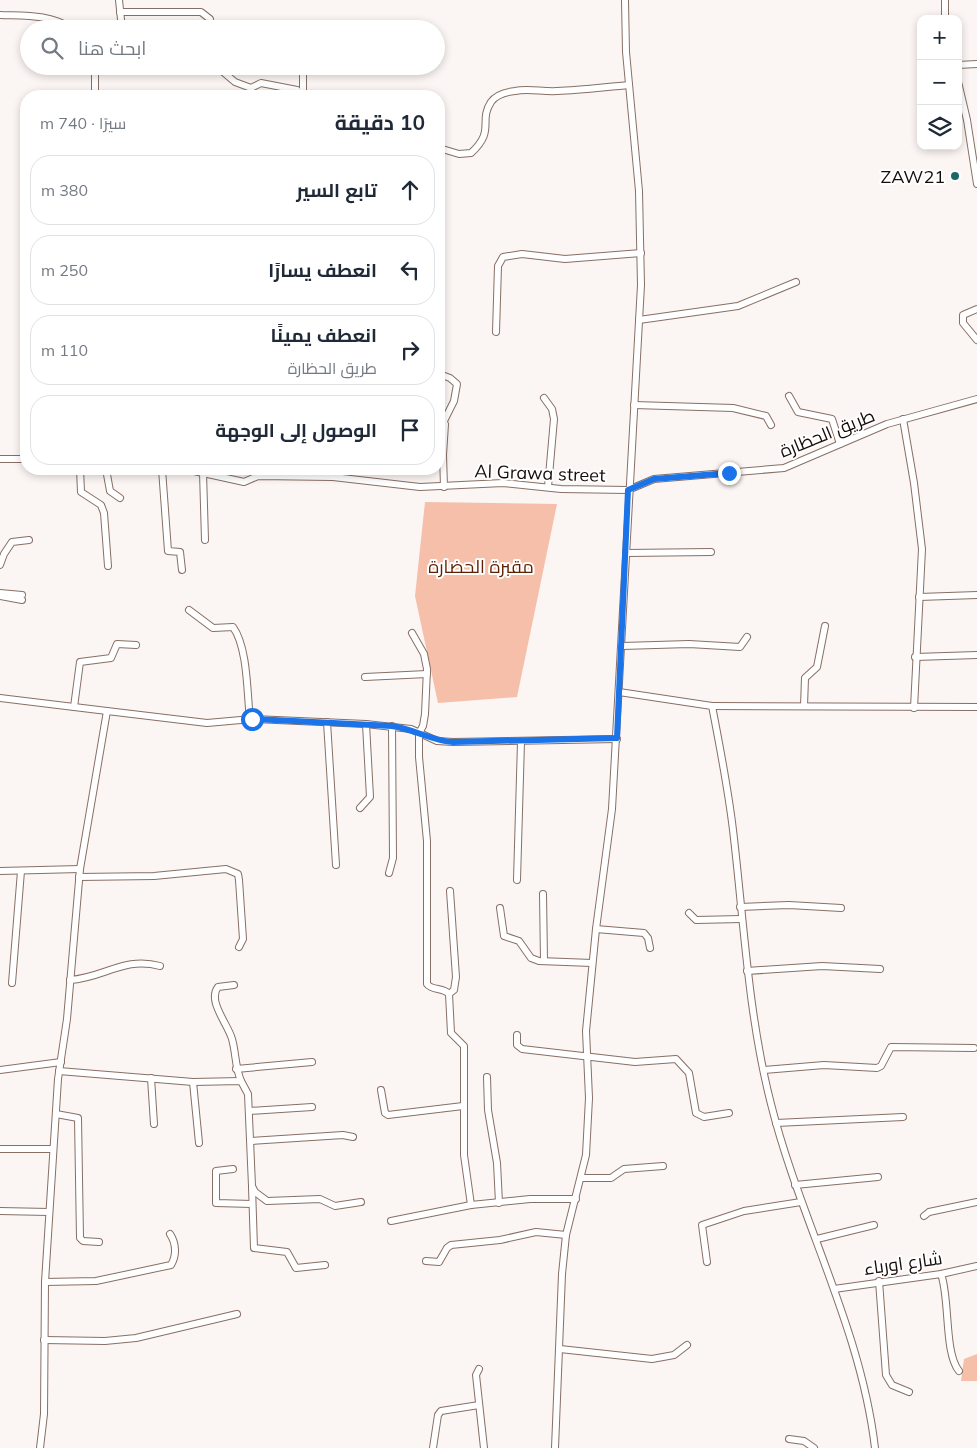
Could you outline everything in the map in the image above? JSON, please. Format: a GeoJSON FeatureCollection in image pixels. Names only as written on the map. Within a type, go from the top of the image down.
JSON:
{"type":"FeatureCollection","features":[{"type":"Feature","properties":{"kind":"street"},"geometry":{"type":"LineString","coordinates":[[119,0],[121,20]]}},
{"type":"Feature","properties":{"kind":"street"},"geometry":{"type":"LineString","coordinates":[[555,1448],[562,1274],[566,1235],[581,1178],[589,1121],[586,1031],[592,963],[612,810],[622,646],[628,490],[639,320],[641,253],[639,191],[629,85],[625,0]]}},
{"type":"Feature","properties":{"kind":"street"},"geometry":{"type":"LineString","coordinates":[[945,0],[945,15]]}},
{"type":"Feature","properties":{"kind":"street"},"geometry":{"type":"LineString","coordinates":[[120,12],[201,12],[210,20]]}},
{"type":"Feature","properties":{"kind":"street"},"geometry":{"type":"LineString","coordinates":[[0,15],[53,20]]}},
{"type":"Feature","properties":{"kind":"street"},"geometry":{"type":"LineString","coordinates":[[962,65],[977,64]]}},
{"type":"Feature","properties":{"kind":"street"},"geometry":{"type":"LineString","coordinates":[[94,75],[95,90]]}},
{"type":"Feature","properties":{"kind":"street"},"geometry":{"type":"LineString","coordinates":[[227,75],[235,82],[250,88],[261,82],[297,90]]}},
{"type":"Feature","properties":{"kind":"street"},"geometry":{"type":"LineString","coordinates":[[302,90],[303,75]]}},
{"type":"Feature","properties":{"kind":"street"},"geometry":{"type":"LineString","coordinates":[[445,150],[459,154],[471,153],[483,141],[486,113],[491,103],[496,97],[505,93],[517,90],[581,90],[629,85]]}},
{"type":"Feature","properties":{"kind":"street"},"geometry":{"type":"LineString","coordinates":[[962,99],[977,184]]}},
{"type":"Feature","properties":{"kind":"street"},"geometry":{"type":"LineString","coordinates":[[496,332],[498,266],[502,257],[522,254],[564,259],[641,253]]}},
{"type":"Feature","properties":{"kind":"street"},"geometry":{"type":"LineString","coordinates":[[639,320],[738,306],[796,282]]}},
{"type":"Feature","properties":{"kind":"street"},"geometry":{"type":"LineString","coordinates":[[977,309],[963,315],[963,323],[977,340]]}},
{"type":"Feature","properties":{"kind":"street"},"geometry":{"type":"LineString","coordinates":[[445,376],[457,384],[454,400],[445,414]]}},
{"type":"Feature","properties":{"kind":"street"},"geometry":{"type":"LineString","coordinates":[[789,396],[798,412],[832,419],[840,444]]}},
{"type":"Feature","properties":{"kind":"street"},"geometry":{"type":"LineString","coordinates":[[544,398],[552,410],[554,419],[548,487]]}},
{"type":"Feature","properties":{"kind":"street","name":"طريق الحظارة"},"geometry":{"type":"LineString","coordinates":[[628,490],[654,479],[784,468],[903,419],[977,399]]}},
{"type":"Feature","properties":{"kind":"street"},"geometry":{"type":"LineString","coordinates":[[634,405],[732,408],[766,416],[771,425]]}},
{"type":"Feature","properties":{"kind":"street"},"geometry":{"type":"LineString","coordinates":[[903,419],[914,483],[922,549],[914,708]]}},
{"type":"Feature","properties":{"kind":"street"},"geometry":{"type":"LineString","coordinates":[[0,459],[20,459]]}},
{"type":"Feature","properties":{"kind":"street"},"geometry":{"type":"LineString","coordinates":[[80,475],[80,492],[101,505],[104,514],[108,566]]}},
{"type":"Feature","properties":{"kind":"street"},"geometry":{"type":"LineString","coordinates":[[107,475],[110,491],[120,498]]}},
{"type":"Feature","properties":{"kind":"street"},"geometry":{"type":"LineString","coordinates":[[162,475],[168,551],[180,552],[182,570]]}},
{"type":"Feature","properties":{"kind":"street"},"geometry":{"type":"LineString","coordinates":[[204,475],[205,540]]}},
{"type":"Feature","properties":{"kind":"street","name":"Al Grawa street"},"geometry":{"type":"LineString","coordinates":[[216,475],[244,482],[258,476],[332,477],[411,487],[503,483],[628,490]]}},
{"type":"Feature","properties":{"kind":"street"},"geometry":{"type":"LineString","coordinates":[[444,475],[444,487]]}},
{"type":"Feature","properties":{"kind":"street"},"geometry":{"type":"LineString","coordinates":[[0,565],[8,546],[12,542],[29,540]]}},
{"type":"Feature","properties":{"kind":"street"},"geometry":{"type":"LineString","coordinates":[[626,554],[711,552]]}},
{"type":"Feature","properties":{"kind":"street"},"geometry":{"type":"LineString","coordinates":[[0,594],[22,598]]}},
{"type":"Feature","properties":{"kind":"street"},"geometry":{"type":"LineString","coordinates":[[919,597],[977,595]]}},
{"type":"Feature","properties":{"kind":"street"},"geometry":{"type":"LineString","coordinates":[[190,610],[213,628],[233,626],[236,631],[244,662],[250,720]]}},
{"type":"Feature","properties":{"kind":"street"},"geometry":{"type":"LineString","coordinates":[[804,706],[805,678],[817,667],[825,626]]}},
{"type":"Feature","properties":{"kind":"street"},"geometry":{"type":"LineString","coordinates":[[412,632],[424,654],[427,674],[424,720],[419,733],[419,772],[427,841],[427,982],[430,987],[445,990],[448,994],[451,1033],[464,1046],[464,1155],[472,1205]]}},
{"type":"Feature","properties":{"kind":"street"},"geometry":{"type":"LineString","coordinates":[[622,646],[689,644],[729,648],[740,647],[745,643],[747,637]]}},
{"type":"Feature","properties":{"kind":"street"},"geometry":{"type":"LineString","coordinates":[[74,707],[80,662],[111,658],[117,644],[136,645]]}},
{"type":"Feature","properties":{"kind":"street"},"geometry":{"type":"LineString","coordinates":[[916,657],[977,655]]}},
{"type":"Feature","properties":{"kind":"street"},"geometry":{"type":"LineString","coordinates":[[364,677],[427,674]]}},
{"type":"Feature","properties":{"kind":"street"},"geometry":{"type":"LineString","coordinates":[[619,692],[712,706],[977,707]]}},
{"type":"Feature","properties":{"kind":"street"},"geometry":{"type":"LineString","coordinates":[[0,698],[207,723],[250,720],[392,726],[444,742],[521,742],[617,738]]}},
{"type":"Feature","properties":{"kind":"street"},"geometry":{"type":"LineString","coordinates":[[712,706],[733,830],[747,971],[764,1070],[776,1123],[795,1185],[853,1345],[867,1396],[875,1448]]}},
{"type":"Feature","properties":{"kind":"street"},"geometry":{"type":"LineString","coordinates":[[40,1448],[44,1414],[45,1282],[59,1071],[67,1019],[80,873],[107,711]]}},
{"type":"Feature","properties":{"kind":"street"},"geometry":{"type":"LineString","coordinates":[[327,722],[336,865]]}},
{"type":"Feature","properties":{"kind":"street"},"geometry":{"type":"LineString","coordinates":[[360,808],[370,797],[366,724]]}},
{"type":"Feature","properties":{"kind":"street"},"geometry":{"type":"LineString","coordinates":[[389,873],[393,858],[392,726]]}},
{"type":"Feature","properties":{"kind":"street"},"geometry":{"type":"LineString","coordinates":[[517,880],[521,742]]}},
{"type":"Feature","properties":{"kind":"street"},"geometry":{"type":"LineString","coordinates":[[0,872],[21,871],[154,876],[226,869],[233,871],[238,874],[239,880],[243,939],[238,947]]}},
{"type":"Feature","properties":{"kind":"street"},"geometry":{"type":"LineString","coordinates":[[12,983],[21,871]]}},
{"type":"Feature","properties":{"kind":"street"},"geometry":{"type":"LineString","coordinates":[[448,994],[454,990],[456,977],[450,890]]}},
{"type":"Feature","properties":{"kind":"street"},"geometry":{"type":"LineString","coordinates":[[543,894],[544,961]]}},
{"type":"Feature","properties":{"kind":"street"},"geometry":{"type":"LineString","coordinates":[[740,907],[789,905],[841,908]]}},
{"type":"Feature","properties":{"kind":"street"},"geometry":{"type":"LineString","coordinates":[[500,908],[504,936],[521,943],[531,958],[544,961],[592,963]]}},
{"type":"Feature","properties":{"kind":"street"},"geometry":{"type":"LineString","coordinates":[[688,913],[696,920],[741,919]]}},
{"type":"Feature","properties":{"kind":"street"},"geometry":{"type":"LineString","coordinates":[[596,930],[644,933],[648,938],[650,948]]}},
{"type":"Feature","properties":{"kind":"street"},"geometry":{"type":"LineString","coordinates":[[70,980],[80,979],[131,963],[160,966]]}},
{"type":"Feature","properties":{"kind":"street"},"geometry":{"type":"LineString","coordinates":[[747,971],[822,966],[880,969]]}},
{"type":"Feature","properties":{"kind":"street"},"geometry":{"type":"LineString","coordinates":[[234,985],[220,986],[216,990],[216,994],[218,1008],[233,1040],[236,1069],[248,1094],[253,1235],[256,1250],[287,1252],[296,1268],[325,1265]]}},
{"type":"Feature","properties":{"kind":"street"},"geometry":{"type":"LineString","coordinates":[[516,1035],[517,1045],[522,1049],[635,1062],[676,1059],[690,1073],[696,1114],[704,1117],[729,1113]]}},
{"type":"Feature","properties":{"kind":"street"},"geometry":{"type":"LineString","coordinates":[[764,1070],[824,1066],[877,1068],[881,1066],[891,1048],[974,1048]]}},
{"type":"Feature","properties":{"kind":"street"},"geometry":{"type":"LineString","coordinates":[[0,1070],[60,1062]]}},
{"type":"Feature","properties":{"kind":"street"},"geometry":{"type":"LineString","coordinates":[[236,1069],[312,1062]]}},
{"type":"Feature","properties":{"kind":"street"},"geometry":{"type":"LineString","coordinates":[[59,1071],[193,1082],[241,1081]]}},
{"type":"Feature","properties":{"kind":"street"},"geometry":{"type":"LineString","coordinates":[[487,1077],[487,1104],[497,1163],[499,1203]]}},
{"type":"Feature","properties":{"kind":"street"},"geometry":{"type":"LineString","coordinates":[[151,1078],[154,1124]]}},
{"type":"Feature","properties":{"kind":"street"},"geometry":{"type":"LineString","coordinates":[[193,1082],[199,1143]]}},
{"type":"Feature","properties":{"kind":"street"},"geometry":{"type":"LineString","coordinates":[[381,1090],[385,1113],[388,1115],[463,1106]]}},
{"type":"Feature","properties":{"kind":"street"},"geometry":{"type":"LineString","coordinates":[[249,1111],[312,1107]]}},
{"type":"Feature","properties":{"kind":"street"},"geometry":{"type":"LineString","coordinates":[[56,1114],[78,1118],[80,1238],[83,1241],[99,1242]]}},
{"type":"Feature","properties":{"kind":"street"},"geometry":{"type":"LineString","coordinates":[[776,1123],[903,1117]]}},
{"type":"Feature","properties":{"kind":"street"},"geometry":{"type":"LineString","coordinates":[[251,1141],[343,1135],[353,1137]]}},
{"type":"Feature","properties":{"kind":"street"},"geometry":{"type":"LineString","coordinates":[[0,1148],[53,1149]]}},
{"type":"Feature","properties":{"kind":"street"},"geometry":{"type":"LineString","coordinates":[[581,1178],[611,1178],[624,1169],[662,1166]]}},
{"type":"Feature","properties":{"kind":"street"},"geometry":{"type":"LineString","coordinates":[[233,1169],[216,1171],[216,1203],[252,1204]]}},
{"type":"Feature","properties":{"kind":"street"},"geometry":{"type":"LineString","coordinates":[[795,1185],[878,1177]]}},
{"type":"Feature","properties":{"kind":"street"},"geometry":{"type":"LineString","coordinates":[[252,1186],[255,1192],[267,1201],[320,1199],[333,1206],[360,1202]]}},
{"type":"Feature","properties":{"kind":"street"},"geometry":{"type":"LineString","coordinates":[[391,1221],[472,1205],[530,1199],[576,1199]]}},
{"type":"Feature","properties":{"kind":"street"},"geometry":{"type":"LineString","coordinates":[[707,1262],[702,1225],[744,1212],[801,1202]]}},
{"type":"Feature","properties":{"kind":"street"},"geometry":{"type":"LineString","coordinates":[[924,1216],[929,1212],[977,1202]]}},
{"type":"Feature","properties":{"kind":"street"},"geometry":{"type":"LineString","coordinates":[[0,1211],[49,1212]]}},
{"type":"Feature","properties":{"kind":"street"},"geometry":{"type":"LineString","coordinates":[[816,1239],[874,1225]]}},
{"type":"Feature","properties":{"kind":"street"},"geometry":{"type":"LineString","coordinates":[[426,1261],[440,1262],[447,1248],[451,1245],[500,1240],[533,1233],[566,1235]]}},
{"type":"Feature","properties":{"kind":"street"},"geometry":{"type":"LineString","coordinates":[[45,1282],[96,1281],[171,1265],[176,1254],[174,1240],[170,1234]]}},
{"type":"Feature","properties":{"kind":"street","name":"شارع اورباء"},"geometry":{"type":"LineString","coordinates":[[834,1289],[879,1281],[941,1274],[977,1266]]}},
{"type":"Feature","properties":{"kind":"street"},"geometry":{"type":"LineString","coordinates":[[941,1274],[945,1290],[951,1342],[960,1371]]}},
{"type":"Feature","properties":{"kind":"street"},"geometry":{"type":"LineString","coordinates":[[879,1281],[886,1375],[892,1385],[909,1392]]}},
{"type":"Feature","properties":{"kind":"street"},"geometry":{"type":"LineString","coordinates":[[44,1340],[105,1341],[136,1338],[237,1314]]}},
{"type":"Feature","properties":{"kind":"street"},"geometry":{"type":"LineString","coordinates":[[560,1349],[652,1359],[674,1355],[687,1345]]}},
{"type":"Feature","properties":{"kind":"street"},"geometry":{"type":"LineString","coordinates":[[479,1369],[476,1376],[484,1448]]}},
{"type":"Feature","properties":{"kind":"street"},"geometry":{"type":"LineString","coordinates":[[432,1448],[438,1415],[441,1411],[479,1405]]}},
{"type":"Feature","properties":{"kind":"street"},"geometry":{"type":"LineString","coordinates":[[789,1439],[804,1441],[814,1448]]}},
{"type":"Feature","properties":{"kind":"green space","name":"مقبرة الحضارة"},"geometry":{"type":"Polygon","coordinates":[[[425,502],[557,504],[517,697],[438,703],[415,596],[425,502]]]}},
{"type":"Feature","properties":{"kind":"green space"},"geometry":{"type":"Polygon","coordinates":[[[977,1354],[977,1381],[961,1381],[964,1359],[977,1354]]]}},
{"type":"Feature","properties":{"kind":"place","name":"ZAW21"},"geometry":{"type":"Point","coordinates":[955,176]}},
{"type":"Feature","properties":{"kind":"route"},"geometry":{"type":"LineString","coordinates":[[252,719],[392,726],[410,729],[437,740],[453,742],[487,743],[617,738],[628,490],[654,479],[729,473]]}}]}
